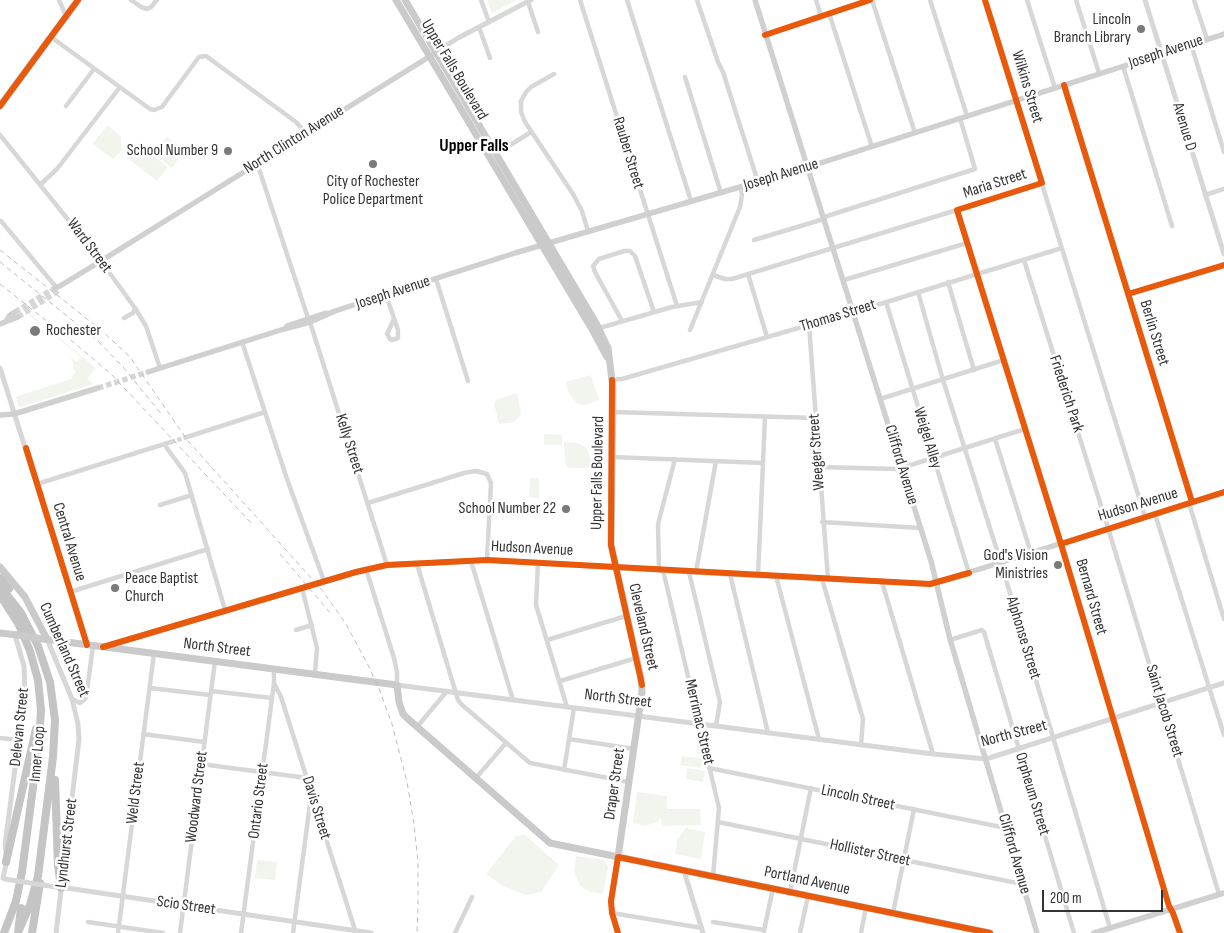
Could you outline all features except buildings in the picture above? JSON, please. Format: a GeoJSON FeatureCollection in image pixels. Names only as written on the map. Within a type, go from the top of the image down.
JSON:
{"type":"FeatureCollection","features":[{"type":"Feature","properties":{"kind":"highway"},"geometry":{"type":"LineString","coordinates":[[0,578],[42,639]]}},
{"type":"Feature","properties":{"kind":"highway","name":"Inner Loop"},"geometry":{"type":"LineString","coordinates":[[0,586],[42,639],[44,660],[52,690],[55,720],[55,742],[47,809],[34,890],[18,933]]}},
{"type":"Feature","properties":{"kind":"highway","name":"Inner Loop"},"geometry":{"type":"LineString","coordinates":[[0,595],[14,617],[32,657],[41,703],[41,726],[29,828],[18,894],[12,916],[4,933]]}},
{"type":"Feature","properties":{"kind":"highway"},"geometry":{"type":"LineString","coordinates":[[6,862],[36,730],[39,697],[38,680]]}},
{"type":"Feature","properties":{"kind":"highway"},"geometry":{"type":"LineString","coordinates":[[55,742],[55,803],[59,887]]}},
{"type":"Feature","properties":{"kind":"highway"},"geometry":{"type":"LineString","coordinates":[[32,933],[42,872],[47,809]]}},
{"type":"Feature","properties":{"kind":"highway"},"geometry":{"type":"LineString","coordinates":[[18,933],[29,828]]}},
{"type":"Feature","properties":{"kind":"main road"},"geometry":{"type":"LineString","coordinates":[[0,104],[78,0]]}},
{"type":"Feature","properties":{"kind":"main road","name":"Upper Falls Boulevard"},"geometry":{"type":"LineString","coordinates":[[396,0],[433,54],[496,154],[546,244]]}},
{"type":"Feature","properties":{"kind":"main road","name":"Upper Falls Boulevard"},"geometry":{"type":"LineString","coordinates":[[406,0],[433,54],[596,330],[609,361],[612,380],[613,412],[611,538],[615,567]]}},
{"type":"Feature","properties":{"kind":"main road","name":"Clifford Avenue"},"geometry":{"type":"LineString","coordinates":[[755,0],[854,312],[937,583],[950,640],[1037,933]]}},
{"type":"Feature","properties":{"kind":"main road","name":"Joseph Avenue"},"geometry":{"type":"LineString","coordinates":[[148,372],[546,244],[808,167],[1224,34]]}},
{"type":"Feature","properties":{"kind":"main road","name":"North Clinton Avenue"},"geometry":{"type":"LineString","coordinates":[[57,288],[433,54]]}},
{"type":"Feature","properties":{"kind":"main road"},"geometry":{"type":"LineString","coordinates":[[0,324],[7,320],[14,320],[16,314]]}},
{"type":"Feature","properties":{"kind":"main road"},"geometry":{"type":"LineString","coordinates":[[0,415],[14,414],[98,388]]}},
{"type":"Feature","properties":{"kind":"main road","name":"Hudson Avenue"},"geometry":{"type":"LineString","coordinates":[[103,647],[324,581],[388,565],[487,560],[758,576],[937,583],[1224,492]]}},
{"type":"Feature","properties":{"kind":"main road","name":"Cumberland Street"},"geometry":{"type":"LineString","coordinates":[[0,567],[25,597],[42,639]]}},
{"type":"Feature","properties":{"kind":"main road","name":"Cleveland Street"},"geometry":{"type":"LineString","coordinates":[[615,567],[642,685],[639,715]]}},
{"type":"Feature","properties":{"kind":"main road","name":"North Street"},"geometry":{"type":"LineString","coordinates":[[0,633],[397,685]]}},
{"type":"Feature","properties":{"kind":"main road"},"geometry":{"type":"LineString","coordinates":[[134,637],[131,645],[134,651]]}},
{"type":"Feature","properties":{"kind":"main road","name":"Portland Avenue"},"geometry":{"type":"LineString","coordinates":[[397,685],[398,698],[403,714],[550,843],[990,933]]}},
{"type":"Feature","properties":{"kind":"main road","name":"Draper Street"},"geometry":{"type":"LineString","coordinates":[[618,857],[639,715]]}},
{"type":"Feature","properties":{"kind":"main road"},"geometry":{"type":"LineString","coordinates":[[618,857],[612,895],[612,913],[618,933]]}},
{"type":"Feature","properties":{"kind":"main road"},"geometry":{"type":"LineString","coordinates":[[1094,933],[1221,894]]}},
{"type":"Feature","properties":{"kind":"street"},"geometry":{"type":"LineString","coordinates":[[59,0],[66,16]]}},
{"type":"Feature","properties":{"kind":"street"},"geometry":{"type":"LineString","coordinates":[[131,0],[147,9],[157,0]]}},
{"type":"Feature","properties":{"kind":"street"},"geometry":{"type":"LineString","coordinates":[[481,0],[489,22]]}},
{"type":"Feature","properties":{"kind":"street","name":"Rauber Street"},"geometry":{"type":"LineString","coordinates":[[580,0],[677,306]]}},
{"type":"Feature","properties":{"kind":"street"},"geometry":{"type":"LineString","coordinates":[[627,0],[691,201]]}},
{"type":"Feature","properties":{"kind":"street"},"geometry":{"type":"LineString","coordinates":[[697,0],[723,72],[758,182]]}},
{"type":"Feature","properties":{"kind":"street"},"geometry":{"type":"LineString","coordinates":[[816,0],[821,16]]}},
{"type":"Feature","properties":{"kind":"street"},"geometry":{"type":"LineString","coordinates":[[766,35],[821,16],[854,2],[871,0],[915,133]]}},
{"type":"Feature","properties":{"kind":"street"},"geometry":{"type":"LineString","coordinates":[[930,0],[967,116]]}},
{"type":"Feature","properties":{"kind":"street","name":"Wilkins Street"},"geometry":{"type":"LineString","coordinates":[[985,0],[1145,517]]}},
{"type":"Feature","properties":{"kind":"street"},"geometry":{"type":"LineString","coordinates":[[1027,0],[1055,88]]}},
{"type":"Feature","properties":{"kind":"street"},"geometry":{"type":"LineString","coordinates":[[1076,0],[1099,73]]}},
{"type":"Feature","properties":{"kind":"street","name":"Avenue D"},"geometry":{"type":"LineString","coordinates":[[1146,0],[1205,195],[1221,236],[1224,254]]}},
{"type":"Feature","properties":{"kind":"street"},"geometry":{"type":"LineString","coordinates":[[1194,0],[1207,39]]}},
{"type":"Feature","properties":{"kind":"street"},"geometry":{"type":"LineString","coordinates":[[530,1],[538,32]]}},
{"type":"Feature","properties":{"kind":"street","name":"North Clinton Avenue"},"geometry":{"type":"LineString","coordinates":[[433,54],[479,27],[530,1]]}},
{"type":"Feature","properties":{"kind":"street"},"geometry":{"type":"LineString","coordinates":[[829,13],[872,146]]}},
{"type":"Feature","properties":{"kind":"street"},"geometry":{"type":"LineString","coordinates":[[479,27],[490,58]]}},
{"type":"Feature","properties":{"kind":"street"},"geometry":{"type":"LineString","coordinates":[[51,37],[150,109],[158,109],[197,59],[206,56],[296,122],[306,133]]}},
{"type":"Feature","properties":{"kind":"street"},"geometry":{"type":"LineString","coordinates":[[1191,44],[1224,152]]}},
{"type":"Feature","properties":{"kind":"street"},"geometry":{"type":"LineString","coordinates":[[1123,66],[1172,226]]}},
{"type":"Feature","properties":{"kind":"street"},"geometry":{"type":"LineString","coordinates":[[66,106],[94,69]]}},
{"type":"Feature","properties":{"kind":"street"},"geometry":{"type":"LineString","coordinates":[[554,74],[531,87],[522,98],[520,106],[521,115],[573,194],[582,211],[588,232]]}},
{"type":"Feature","properties":{"kind":"street"},"geometry":{"type":"LineString","coordinates":[[685,77],[721,192]]}},
{"type":"Feature","properties":{"kind":"street","name":"Berlin Street"},"geometry":{"type":"LineString","coordinates":[[1064,85],[1224,619]]}},
{"type":"Feature","properties":{"kind":"street"},"geometry":{"type":"LineString","coordinates":[[41,184],[57,169],[120,88]]}},
{"type":"Feature","properties":{"kind":"street"},"geometry":{"type":"LineString","coordinates":[[754,240],[975,169],[960,118]]}},
{"type":"Feature","properties":{"kind":"street"},"geometry":{"type":"LineString","coordinates":[[496,154],[532,132]]}},
{"type":"Feature","properties":{"kind":"street","name":"Ward Street"},"geometry":{"type":"LineString","coordinates":[[0,135],[41,184],[135,308],[146,326],[160,368]]}},
{"type":"Feature","properties":{"kind":"street","name":"Kelly Street"},"geometry":{"type":"LineString","coordinates":[[256,164],[309,320],[388,565]]}},
{"type":"Feature","properties":{"kind":"street","name":"Maria Street"},"geometry":{"type":"LineString","coordinates":[[713,275],[730,279],[748,274],[1042,183]]}},
{"type":"Feature","properties":{"kind":"street"},"geometry":{"type":"LineString","coordinates":[[690,330],[741,206],[741,187]]}},
{"type":"Feature","properties":{"kind":"street"},"geometry":{"type":"LineString","coordinates":[[1205,195],[1224,189]]}},
{"type":"Feature","properties":{"kind":"street","name":"Bernard Street"},"geometry":{"type":"LineString","coordinates":[[957,210],[1061,544],[1169,906],[1180,933]]}},
{"type":"Feature","properties":{"kind":"street"},"geometry":{"type":"LineString","coordinates":[[2,221],[57,288]]}},
{"type":"Feature","properties":{"kind":"street"},"geometry":{"type":"LineString","coordinates":[[844,280],[967,243]]}},
{"type":"Feature","properties":{"kind":"street","name":"Thomas Street"},"geometry":{"type":"LineString","coordinates":[[612,380],[622,379],[854,312],[1062,248]]}},
{"type":"Feature","properties":{"kind":"street"},"geometry":{"type":"LineString","coordinates":[[622,321],[593,266],[599,259],[624,251],[630,251],[635,256],[654,312]]}},
{"type":"Feature","properties":{"kind":"street","name":"Friederich Park"},"geometry":{"type":"LineString","coordinates":[[1024,260],[1108,528]]}},
{"type":"Feature","properties":{"kind":"street"},"geometry":{"type":"LineString","coordinates":[[1128,294],[1224,265]]}},
{"type":"Feature","properties":{"kind":"street"},"geometry":{"type":"LineString","coordinates":[[748,274],[767,337]]}},
{"type":"Feature","properties":{"kind":"street"},"geometry":{"type":"LineString","coordinates":[[436,279],[468,381]]}},
{"type":"Feature","properties":{"kind":"street"},"geometry":{"type":"LineString","coordinates":[[948,282],[974,370]]}},
{"type":"Feature","properties":{"kind":"street","name":"Alphonse Street"},"geometry":{"type":"LineString","coordinates":[[918,292],[1110,928]]}},
{"type":"Feature","properties":{"kind":"street"},"geometry":{"type":"LineString","coordinates":[[386,295],[394,319]]}},
{"type":"Feature","properties":{"kind":"street"},"geometry":{"type":"LineString","coordinates":[[596,330],[654,312],[698,301],[702,302]]}},
{"type":"Feature","properties":{"kind":"street","name":"Weigel Alley"},"geometry":{"type":"LineString","coordinates":[[886,302],[970,573]]}},
{"type":"Feature","properties":{"kind":"street"},"geometry":{"type":"LineString","coordinates":[[124,318],[134,313],[135,308]]}},
{"type":"Feature","properties":{"kind":"street","name":"Weeger Street"},"geometry":{"type":"LineString","coordinates":[[809,325],[825,579],[863,719],[861,744]]}},
{"type":"Feature","properties":{"kind":"street"},"geometry":{"type":"LineString","coordinates":[[242,342],[287,479],[324,581]]}},
{"type":"Feature","properties":{"kind":"street"},"geometry":{"type":"LineString","coordinates":[[880,399],[1004,360]]}},
{"type":"Feature","properties":{"kind":"street","name":"Central Avenue"},"geometry":{"type":"LineString","coordinates":[[0,368],[70,592],[90,645]]}},
{"type":"Feature","properties":{"kind":"street"},"geometry":{"type":"LineString","coordinates":[[187,437],[265,412]]}},
{"type":"Feature","properties":{"kind":"street"},"geometry":{"type":"LineString","coordinates":[[613,412],[815,418]]}},
{"type":"Feature","properties":{"kind":"street"},"geometry":{"type":"LineString","coordinates":[[758,576],[765,417]]}},
{"type":"Feature","properties":{"kind":"street"},"geometry":{"type":"LineString","coordinates":[[818,467],[902,468],[1025,429]]}},
{"type":"Feature","properties":{"kind":"street"},"geometry":{"type":"LineString","coordinates":[[995,439],[1031,553]]}},
{"type":"Feature","properties":{"kind":"street"},"geometry":{"type":"LineString","coordinates":[[37,484],[171,442]]}},
{"type":"Feature","properties":{"kind":"street"},"geometry":{"type":"LineString","coordinates":[[164,444],[185,473],[226,610]]}},
{"type":"Feature","properties":{"kind":"street"},"geometry":{"type":"LineString","coordinates":[[612,458],[763,463]]}},
{"type":"Feature","properties":{"kind":"street","name":"Merrimac Street"},"geometry":{"type":"LineString","coordinates":[[675,459],[658,524],[661,570],[719,808],[713,876]]}},
{"type":"Feature","properties":{"kind":"street"},"geometry":{"type":"LineString","coordinates":[[716,461],[692,572],[720,702],[716,726]]}},
{"type":"Feature","properties":{"kind":"street"},"geometry":{"type":"LineString","coordinates":[[368,503],[464,473],[476,471],[487,474],[491,483],[487,560]]}},
{"type":"Feature","properties":{"kind":"street"},"geometry":{"type":"LineString","coordinates":[[160,504],[192,495]]}},
{"type":"Feature","properties":{"kind":"street"},"geometry":{"type":"LineString","coordinates":[[1155,514],[1224,735]]}},
{"type":"Feature","properties":{"kind":"street"},"geometry":{"type":"LineString","coordinates":[[822,522],[920,528]]}},
{"type":"Feature","properties":{"kind":"street","name":"Saint Jacob Street"},"geometry":{"type":"LineString","coordinates":[[1108,528],[1221,894]]}},
{"type":"Feature","properties":{"kind":"street"},"geometry":{"type":"LineString","coordinates":[[70,592],[208,549]]}},
{"type":"Feature","properties":{"kind":"street"},"geometry":{"type":"LineString","coordinates":[[471,561],[513,700]]}},
{"type":"Feature","properties":{"kind":"street"},"geometry":{"type":"LineString","coordinates":[[538,562],[536,605],[567,707]]}},
{"type":"Feature","properties":{"kind":"street"},"geometry":{"type":"LineString","coordinates":[[417,564],[461,704],[530,764],[629,782]]}},
{"type":"Feature","properties":{"kind":"street"},"geometry":{"type":"LineString","coordinates":[[366,569],[394,658],[397,685]]}},
{"type":"Feature","properties":{"kind":"street"},"geometry":{"type":"LineString","coordinates":[[730,574],[768,733]]}},
{"type":"Feature","properties":{"kind":"street"},"geometry":{"type":"LineString","coordinates":[[776,576],[819,739]]}},
{"type":"Feature","properties":{"kind":"street"},"geometry":{"type":"LineString","coordinates":[[882,582],[933,754]]}},
{"type":"Feature","properties":{"kind":"street"},"geometry":{"type":"LineString","coordinates":[[302,588],[317,648],[315,674]]}},
{"type":"Feature","properties":{"kind":"street"},"geometry":{"type":"LineString","coordinates":[[547,640],[626,616]]}},
{"type":"Feature","properties":{"kind":"street"},"geometry":{"type":"LineString","coordinates":[[296,630],[312,626]]}},
{"type":"Feature","properties":{"kind":"street","name":"Orpheum Street"},"geometry":{"type":"LineString","coordinates":[[950,640],[982,630],[984,632],[1074,933]]}},
{"type":"Feature","properties":{"kind":"street","name":"Delevan Street"},"geometry":{"type":"LineString","coordinates":[[3,878],[6,862],[5,845],[25,679],[16,635]]}},
{"type":"Feature","properties":{"kind":"street","name":"Cumberland Street"},"geometry":{"type":"LineString","coordinates":[[42,639],[72,699],[78,724],[78,753]]}},
{"type":"Feature","properties":{"kind":"street"},"geometry":{"type":"LineString","coordinates":[[72,699],[80,703],[86,698],[90,645]]}},
{"type":"Feature","properties":{"kind":"street","name":"Weld Street"},"geometry":{"type":"LineString","coordinates":[[118,933],[154,654]]}},
{"type":"Feature","properties":{"kind":"street"},"geometry":{"type":"LineString","coordinates":[[560,681],[636,658]]}},
{"type":"Feature","properties":{"kind":"street","name":"Woodward Street"},"geometry":{"type":"LineString","coordinates":[[180,933],[214,661]]}},
{"type":"Feature","properties":{"kind":"street","name":"Ontario Street"},"geometry":{"type":"LineString","coordinates":[[241,933],[274,684],[274,669]]}},
{"type":"Feature","properties":{"kind":"street","name":"North Street"},"geometry":{"type":"LineString","coordinates":[[397,685],[933,754],[986,759],[1224,683]]}},
{"type":"Feature","properties":{"kind":"street","name":"Davis Street"},"geometry":{"type":"LineString","coordinates":[[274,684],[281,697],[356,932]]}},
{"type":"Feature","properties":{"kind":"street"},"geometry":{"type":"LineString","coordinates":[[150,688],[272,698]]}},
{"type":"Feature","properties":{"kind":"street"},"geometry":{"type":"LineString","coordinates":[[417,727],[447,692]]}},
{"type":"Feature","properties":{"kind":"street"},"geometry":{"type":"LineString","coordinates":[[564,770],[574,708]]}},
{"type":"Feature","properties":{"kind":"street"},"geometry":{"type":"LineString","coordinates":[[143,734],[204,742]]}},
{"type":"Feature","properties":{"kind":"street"},"geometry":{"type":"LineString","coordinates":[[0,738],[19,740]]}},
{"type":"Feature","properties":{"kind":"street"},"geometry":{"type":"LineString","coordinates":[[569,739],[634,749]]}},
{"type":"Feature","properties":{"kind":"street"},"geometry":{"type":"LineString","coordinates":[[476,778],[506,743]]}},
{"type":"Feature","properties":{"kind":"street","name":"Lyndhurst Street"},"geometry":{"type":"LineString","coordinates":[[56,933],[59,887],[78,753]]}},
{"type":"Feature","properties":{"kind":"street"},"geometry":{"type":"LineString","coordinates":[[201,764],[307,778]]}},
{"type":"Feature","properties":{"kind":"street","name":"Lincoln Street"},"geometry":{"type":"LineString","coordinates":[[709,768],[1006,828]]}},
{"type":"Feature","properties":{"kind":"street"},"geometry":{"type":"LineString","coordinates":[[790,892],[811,788]]}},
{"type":"Feature","properties":{"kind":"street"},"geometry":{"type":"LineString","coordinates":[[293,933],[312,794]]}},
{"type":"Feature","properties":{"kind":"street"},"geometry":{"type":"LineString","coordinates":[[893,913],[914,809]]}},
{"type":"Feature","properties":{"kind":"street","name":"Hollister Street"},"geometry":{"type":"LineString","coordinates":[[718,822],[1022,884]]}},
{"type":"Feature","properties":{"kind":"street"},"geometry":{"type":"LineString","coordinates":[[612,913],[703,931],[684,871]]}},
{"type":"Feature","properties":{"kind":"street","name":"Scio Street"},"geometry":{"type":"LineString","coordinates":[[3,878],[344,931],[371,933]]}},
{"type":"Feature","properties":{"kind":"street"},"geometry":{"type":"LineString","coordinates":[[713,922],[764,932],[773,888]]}},
{"type":"Feature","properties":{"kind":"street"},"geometry":{"type":"LineString","coordinates":[[800,933],[808,896]]}},
{"type":"Feature","properties":{"kind":"street"},"geometry":{"type":"LineString","coordinates":[[455,933],[472,897]]}},
{"type":"Feature","properties":{"kind":"street"},"geometry":{"type":"LineString","coordinates":[[861,933],[866,907]]}},
{"type":"Feature","properties":{"kind":"street"},"geometry":{"type":"LineString","coordinates":[[88,922],[163,933]]}},
{"type":"Feature","properties":{"kind":"shaded area"},"geometry":{"type":"Polygon","coordinates":[[[487,0],[517,0],[492,13],[487,0]]]}},
{"type":"Feature","properties":{"kind":"shaded area"},"geometry":{"type":"Polygon","coordinates":[[[108,125],[121,137],[121,151],[113,159],[92,144],[108,125]]]}},
{"type":"Feature","properties":{"kind":"shaded area"},"geometry":{"type":"Polygon","coordinates":[[[167,137],[185,150],[172,168],[164,162],[160,155],[161,144],[167,137]]]}},
{"type":"Feature","properties":{"kind":"shaded area"},"geometry":{"type":"Polygon","coordinates":[[[137,143],[168,167],[157,181],[126,157],[137,143]]]}},
{"type":"Feature","properties":{"kind":"shaded area"},"geometry":{"type":"Polygon","coordinates":[[[30,314],[96,368],[87,379],[93,384],[20,407],[18,406],[16,398],[18,396],[71,379],[75,372],[71,357],[77,362],[81,357],[30,314]]]}},
{"type":"Feature","properties":{"kind":"shaded area"},"geometry":{"type":"Polygon","coordinates":[[[591,375],[599,400],[585,405],[577,404],[568,392],[566,382],[591,375]]]}},
{"type":"Feature","properties":{"kind":"shaded area"},"geometry":{"type":"Polygon","coordinates":[[[517,393],[521,414],[514,422],[499,424],[494,404],[496,400],[517,393]]]}},
{"type":"Feature","properties":{"kind":"shaded area"},"geometry":{"type":"Polygon","coordinates":[[[544,434],[562,435],[562,445],[544,445],[544,434]]]}},
{"type":"Feature","properties":{"kind":"shaded area"},"geometry":{"type":"Polygon","coordinates":[[[564,442],[577,443],[586,447],[591,459],[591,468],[569,468],[565,463],[564,442]]]}},
{"type":"Feature","properties":{"kind":"shaded area"},"geometry":{"type":"Polygon","coordinates":[[[530,478],[539,478],[539,498],[529,497],[530,478]]]}},
{"type":"Feature","properties":{"kind":"shaded area"},"geometry":{"type":"Polygon","coordinates":[[[682,756],[703,759],[701,768],[680,765],[682,756]]]}},
{"type":"Feature","properties":{"kind":"shaded area"},"geometry":{"type":"Polygon","coordinates":[[[687,768],[705,771],[703,782],[686,779],[687,768]]]}},
{"type":"Feature","properties":{"kind":"shaded area"},"geometry":{"type":"Polygon","coordinates":[[[637,792],[667,796],[667,809],[700,809],[701,825],[662,826],[661,818],[657,822],[645,826],[633,823],[637,792]]]}},
{"type":"Feature","properties":{"kind":"shaded area"},"geometry":{"type":"Polygon","coordinates":[[[686,828],[705,832],[701,859],[675,854],[677,840],[686,828]]]}},
{"type":"Feature","properties":{"kind":"shaded area"},"geometry":{"type":"Polygon","coordinates":[[[525,835],[559,865],[541,892],[525,895],[503,886],[486,874],[516,836],[525,835]]]}},
{"type":"Feature","properties":{"kind":"shaded area"},"geometry":{"type":"Polygon","coordinates":[[[576,856],[604,860],[608,866],[603,894],[590,892],[580,886],[574,872],[576,856]]]}},
{"type":"Feature","properties":{"kind":"shaded area"},"geometry":{"type":"Polygon","coordinates":[[[257,860],[277,862],[275,880],[255,878],[257,860]]]}},
{"type":"Feature","properties":{"kind":"tunnel"},"geometry":{"type":"LineString","coordinates":[[15,312],[55,288]]}},
{"type":"Feature","properties":{"kind":"tunnel"},"geometry":{"type":"LineString","coordinates":[[18,317],[58,291]]}},
{"type":"Feature","properties":{"kind":"tunnel"},"geometry":{"type":"LineString","coordinates":[[98,388],[148,372]]}},
{"type":"Feature","properties":{"kind":"tunnel"},"geometry":{"type":"LineString","coordinates":[[171,442],[187,437]]}},
{"type":"Feature","properties":{"kind":"railway"},"geometry":{"type":"LineString","coordinates":[[0,250],[101,330],[130,357],[188,441],[322,590],[346,624],[380,691],[392,724],[407,782],[418,862],[417,933]]}},
{"type":"Feature","properties":{"kind":"railway"},"geometry":{"type":"LineString","coordinates":[[0,262],[98,341],[123,367],[163,416]]}},
{"type":"Feature","properties":{"kind":"railway"},"geometry":{"type":"LineString","coordinates":[[0,284],[111,374],[253,525]]}},
{"type":"Feature","properties":{"kind":"railway"},"geometry":{"type":"LineString","coordinates":[[280,554],[332,615]]}},
{"type":"Feature","properties":{"kind":"cycle path"},"geometry":{"type":"LineString","coordinates":[[0,106],[78,0]]}},
{"type":"Feature","properties":{"kind":"cycle path"},"geometry":{"type":"LineString","coordinates":[[765,35],[870,0]]}},
{"type":"Feature","properties":{"kind":"cycle path"},"geometry":{"type":"LineString","coordinates":[[985,0],[1042,183],[957,210],[1061,544],[1169,906],[1180,933]]}},
{"type":"Feature","properties":{"kind":"cycle path"},"geometry":{"type":"LineString","coordinates":[[1064,85],[1192,502]]}},
{"type":"Feature","properties":{"kind":"cycle path"},"geometry":{"type":"LineString","coordinates":[[1128,294],[1224,265]]}},
{"type":"Feature","properties":{"kind":"cycle path"},"geometry":{"type":"LineString","coordinates":[[612,380],[611,545],[642,685]]}},
{"type":"Feature","properties":{"kind":"cycle path"},"geometry":{"type":"LineString","coordinates":[[26,448],[87,645]]}},
{"type":"Feature","properties":{"kind":"cycle path"},"geometry":{"type":"LineString","coordinates":[[1061,544],[1224,492]]}},
{"type":"Feature","properties":{"kind":"cycle path"},"geometry":{"type":"LineString","coordinates":[[103,647],[356,572],[387,565],[487,560],[930,584],[969,573]]}},
{"type":"Feature","properties":{"kind":"cycle path"},"geometry":{"type":"LineString","coordinates":[[618,933],[612,913],[611,901],[618,857],[990,933]]}},
{"type":"Feature","properties":{"kind":"place","name":"Lincoln Branch Library"},"geometry":{"type":"Point","coordinates":[1141,29]}},
{"type":"Feature","properties":{"kind":"place","name":"School Number 9"},"geometry":{"type":"Point","coordinates":[228,151]}},
{"type":"Feature","properties":{"kind":"place","name":"City of Rochester Police Department"},"geometry":{"type":"Point","coordinates":[373,164]}},
{"type":"Feature","properties":{"kind":"place","name":"Rochester"},"geometry":{"type":"Point","coordinates":[35,331]}},
{"type":"Feature","properties":{"kind":"place","name":"School Number 22"},"geometry":{"type":"Point","coordinates":[566,509]}},
{"type":"Feature","properties":{"kind":"place","name":"God's Vision Ministries"},"geometry":{"type":"Point","coordinates":[1058,565]}},
{"type":"Feature","properties":{"kind":"place","name":"Peace Baptist Church"},"geometry":{"type":"Point","coordinates":[115,588]}},
{"type":"Feature","properties":{"kind":"district","name":"Upper Falls"},"geometry":{"type":"Point","coordinates":[474,146]}}]}
